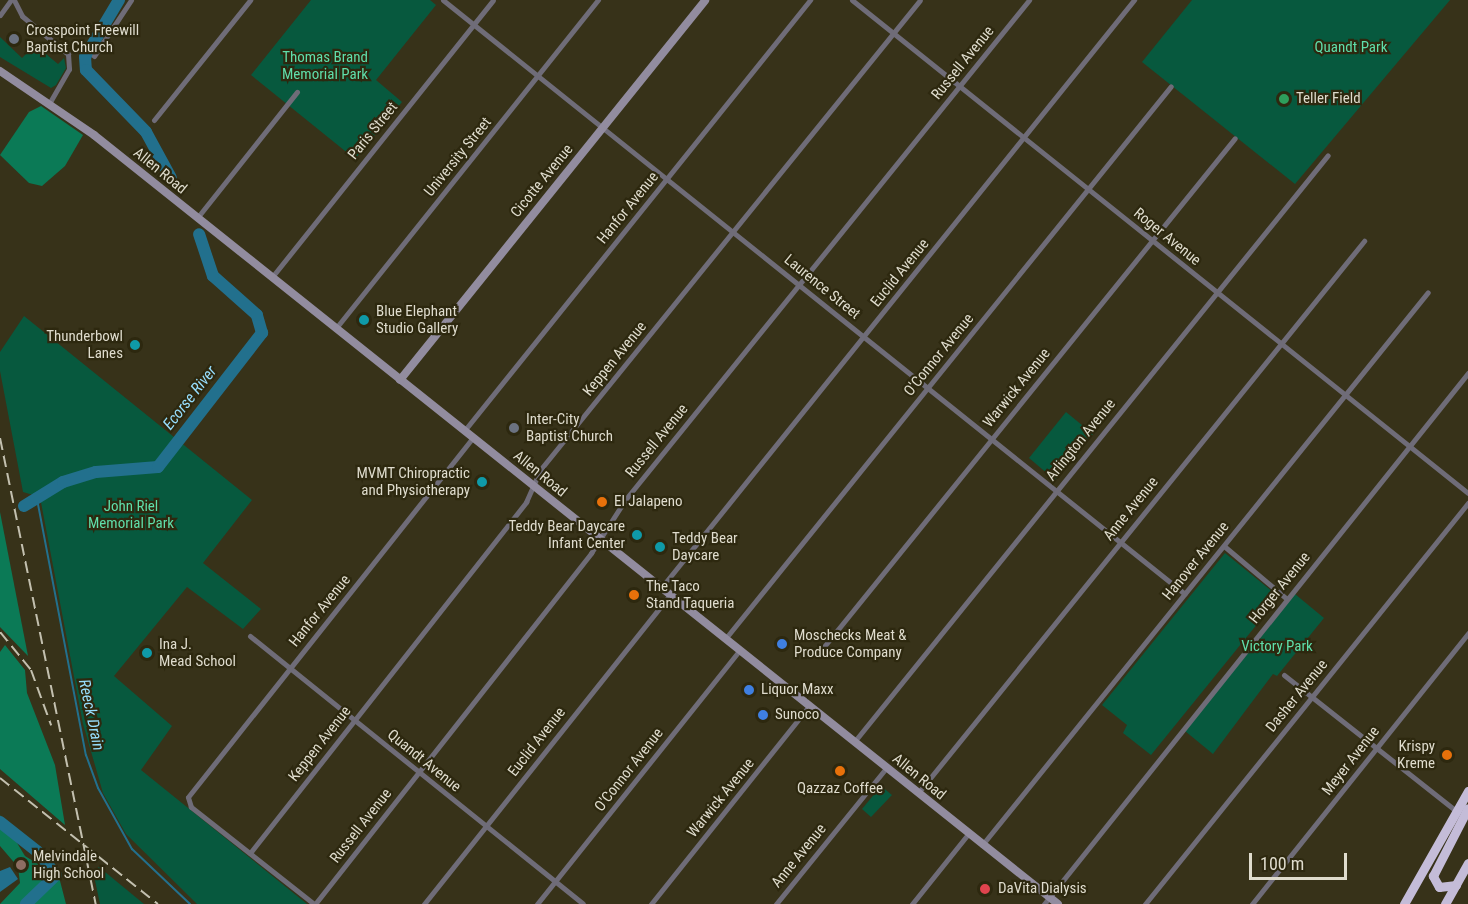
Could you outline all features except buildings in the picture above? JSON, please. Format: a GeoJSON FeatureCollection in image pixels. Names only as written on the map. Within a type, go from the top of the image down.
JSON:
{"type":"FeatureCollection","features":[{"type":"Feature","properties":{"kind":"highway"},"geometry":{"type":"LineString","coordinates":[[1404,904],[1468,790]]}},
{"type":"Feature","properties":{"kind":"highway"},"geometry":{"type":"LineString","coordinates":[[1455,885],[1439,887],[1432,876],[1468,808]]}},
{"type":"Feature","properties":{"kind":"highway"},"geometry":{"type":"LineString","coordinates":[[1444,904],[1468,863]]}},
{"type":"Feature","properties":{"kind":"main road","name":"Cicotte Avenue"},"geometry":{"type":"LineString","coordinates":[[400,380],[705,0]]}},
{"type":"Feature","properties":{"kind":"main road","name":"Allen Road"},"geometry":{"type":"LineString","coordinates":[[0,71],[50,102],[968,834],[1059,904]]}},
{"type":"Feature","properties":{"kind":"street"},"geometry":{"type":"LineString","coordinates":[[0,15],[12,0],[22,16],[69,57],[65,81],[50,102]]}},
{"type":"Feature","properties":{"kind":"street"},"geometry":{"type":"LineString","coordinates":[[94,56],[131,0]]}},
{"type":"Feature","properties":{"kind":"street"},"geometry":{"type":"LineString","coordinates":[[154,120],[250,0]]}},
{"type":"Feature","properties":{"kind":"street","name":"Laurence Street"},"geometry":{"type":"LineString","coordinates":[[443,0],[1185,594]]}},
{"type":"Feature","properties":{"kind":"street","name":"Paris Street"},"geometry":{"type":"LineString","coordinates":[[272,277],[493,0]]}},
{"type":"Feature","properties":{"kind":"street","name":"University Street"},"geometry":{"type":"LineString","coordinates":[[336,328],[598,0]]}},
{"type":"Feature","properties":{"kind":"street","name":"Hanfor Avenue"},"geometry":{"type":"LineString","coordinates":[[464,431],[810,0]]}},
{"type":"Feature","properties":{"kind":"street","name":"Roger Avenue"},"geometry":{"type":"LineString","coordinates":[[852,0],[1468,493]]}},
{"type":"Feature","properties":{"kind":"street","name":"Keppen Avenue"},"geometry":{"type":"LineString","coordinates":[[250,853],[533,486],[540,470],[920,0]]}},
{"type":"Feature","properties":{"kind":"street","name":"Russell Avenue"},"geometry":{"type":"LineString","coordinates":[[314,904],[599,538],[1029,0]]}},
{"type":"Feature","properties":{"kind":"street","name":"Euclid Avenue"},"geometry":{"type":"LineString","coordinates":[[661,588],[1134,0]]}},
{"type":"Feature","properties":{"kind":"street","name":"O'Connor Avenue"},"geometry":{"type":"LineString","coordinates":[[725,639],[1171,86]]}},
{"type":"Feature","properties":{"kind":"street"},"geometry":{"type":"LineString","coordinates":[[197,218],[297,92]]}},
{"type":"Feature","properties":{"kind":"street","name":"Warwick Avenue"},"geometry":{"type":"LineString","coordinates":[[818,654],[1235,138]]}},
{"type":"Feature","properties":{"kind":"street","name":"Arlington Avenue"},"geometry":{"type":"LineString","coordinates":[[854,742],[1328,155]]}},
{"type":"Feature","properties":{"kind":"street","name":"Anne Avenue"},"geometry":{"type":"LineString","coordinates":[[918,794],[1364,241]]}},
{"type":"Feature","properties":{"kind":"street","name":"Hanover Avenue"},"geometry":{"type":"LineString","coordinates":[[982,845],[1428,292]]}},
{"type":"Feature","properties":{"kind":"street","name":"Horger Avenue"},"geometry":{"type":"LineString","coordinates":[[1044,904],[1468,373]]}},
{"type":"Feature","properties":{"kind":"street","name":"Hanfor Avenue"},"geometry":{"type":"LineString","coordinates":[[250,853],[188,800],[290,667],[473,438]]}},
{"type":"Feature","properties":{"kind":"street","name":"Dasher Avenue"},"geometry":{"type":"LineString","coordinates":[[1145,904],[1468,503]]}},
{"type":"Feature","properties":{"kind":"street"},"geometry":{"type":"LineString","coordinates":[[1224,546],[1287,599]]}},
{"type":"Feature","properties":{"kind":"street","name":"Euclid Avenue"},"geometry":{"type":"LineString","coordinates":[[424,904],[670,595]]}},
{"type":"Feature","properties":{"kind":"street","name":"Meyer Avenue"},"geometry":{"type":"LineString","coordinates":[[1252,904],[1468,633]]}},
{"type":"Feature","properties":{"kind":"street","name":"Quandt Avenue"},"geometry":{"type":"LineString","coordinates":[[250,636],[583,904]]}},
{"type":"Feature","properties":{"kind":"street","name":"O'Connor Avenue"},"geometry":{"type":"LineString","coordinates":[[537,904],[739,651]]}},
{"type":"Feature","properties":{"kind":"street"},"geometry":{"type":"LineString","coordinates":[[1284,675],[1456,811]]}},
{"type":"Feature","properties":{"kind":"street","name":"Warwick Avenue"},"geometry":{"type":"LineString","coordinates":[[651,904],[809,706]]}},
{"type":"Feature","properties":{"kind":"street","name":"Anne Avenue"},"geometry":{"type":"LineString","coordinates":[[776,904],[886,768]]}},
{"type":"Feature","properties":{"kind":"street"},"geometry":{"type":"LineString","coordinates":[[912,904],[968,834]]}},
{"type":"Feature","properties":{"kind":"street"},"geometry":{"type":"LineString","coordinates":[[250,853],[314,904]]}},
{"type":"Feature","properties":{"kind":"green space","name":"Thomas Brand Memorial Park"},"geometry":{"type":"Polygon","coordinates":[[[311,0],[430,0],[436,5],[376,80],[402,102],[355,159],[251,75],[311,0]]]}},
{"type":"Feature","properties":{"kind":"green space","name":"Quandt Park"},"geometry":{"type":"Polygon","coordinates":[[[1192,0],[1450,0],[1295,184],[1142,62],[1192,0]]]}},
{"type":"Feature","properties":{"kind":"green space"},"geometry":{"type":"Polygon","coordinates":[[[0,37],[22,58],[35,45],[58,64],[64,58],[66,68],[56,85],[51,88],[0,57],[0,37]]]}},
{"type":"Feature","properties":{"kind":"green space"},"geometry":{"type":"Polygon","coordinates":[[[41,106],[83,135],[65,166],[42,186],[29,183],[0,155],[29,112],[41,106]]]}},
{"type":"Feature","properties":{"kind":"green space","name":"John Riel Memorial Park"},"geometry":{"type":"Polygon","coordinates":[[[24,316],[252,500],[203,563],[261,609],[243,629],[187,587],[114,676],[172,726],[141,770],[307,904],[197,904],[126,834],[103,793],[83,724],[40,497],[23,492],[0,371],[0,352],[24,316]]]}},
{"type":"Feature","properties":{"kind":"green space"},"geometry":{"type":"Polygon","coordinates":[[[1066,412],[1093,434],[1055,480],[1029,458],[1066,412]]]}},
{"type":"Feature","properties":{"kind":"green space"},"geometry":{"type":"Polygon","coordinates":[[[0,512],[28,656],[0,627],[0,512]]]}},
{"type":"Feature","properties":{"kind":"green space"},"geometry":{"type":"Polygon","coordinates":[[[1225,553],[1279,597],[1151,755],[1123,733],[1127,725],[1102,705],[1225,553]]]}},
{"type":"Feature","properties":{"kind":"green space","name":"Victory Park"},"geometry":{"type":"Polygon","coordinates":[[[1295,594],[1324,618],[1277,676],[1273,674],[1213,754],[1185,731],[1295,594]]]}},
{"type":"Feature","properties":{"kind":"green space"},"geometry":{"type":"Polygon","coordinates":[[[5,645],[25,670],[27,693],[55,765],[65,825],[0,769],[0,652],[5,645]]]}},
{"type":"Feature","properties":{"kind":"green space"},"geometry":{"type":"Polygon","coordinates":[[[881,786],[892,795],[871,817],[862,809],[881,786]]]}},
{"type":"Feature","properties":{"kind":"green space","name":"Melvindale High School"},"geometry":{"type":"Polygon","coordinates":[[[0,815],[25,856],[59,877],[66,904],[0,904],[20,883],[18,867],[0,846],[0,815]]]}},
{"type":"Feature","properties":{"kind":"green space"},"geometry":{"type":"Polygon","coordinates":[[[99,867],[144,904],[100,904],[93,871],[99,867]]]}},
{"type":"Feature","properties":{"kind":"water"},"geometry":{"type":"Polygon","coordinates":[[[10,867],[18,879],[0,892],[0,871],[10,867]]]}},
{"type":"Feature","properties":{"kind":"waterway","name":"Ecorse River"},"geometry":{"type":"LineString","coordinates":[[119,0],[85,57],[86,70],[146,132],[171,178]]}},
{"type":"Feature","properties":{"kind":"waterway","name":"Ecorse River"},"geometry":{"type":"LineString","coordinates":[[24,506],[63,482],[96,472],[158,467],[262,333],[257,315],[213,276],[199,234]]}},
{"type":"Feature","properties":{"kind":"waterway","name":"Reeck Drain"},"geometry":{"type":"LineString","coordinates":[[37,499],[86,755],[98,788],[132,849],[190,904]]}},
{"type":"Feature","properties":{"kind":"waterway","name":"Ecorse River"},"geometry":{"type":"LineString","coordinates":[[0,822],[38,852],[56,875],[26,904]]}},
{"type":"Feature","properties":{"kind":"railway"},"geometry":{"type":"LineString","coordinates":[[0,438],[96,904]]}},
{"type":"Feature","properties":{"kind":"railway"},"geometry":{"type":"LineString","coordinates":[[0,632],[31,670],[51,725]]}},
{"type":"Feature","properties":{"kind":"railway"},"geometry":{"type":"LineString","coordinates":[[0,778],[158,904]]}},
{"type":"Feature","properties":{"kind":"place","name":"Crosspoint Freewill Baptist Church"},"geometry":{"type":"Point","coordinates":[14,39]}},
{"type":"Feature","properties":{"kind":"place","name":"Teller Field"},"geometry":{"type":"Point","coordinates":[1284,99]}},
{"type":"Feature","properties":{"kind":"place","name":"Blue Elephant Studio Gallery"},"geometry":{"type":"Point","coordinates":[364,320]}},
{"type":"Feature","properties":{"kind":"place","name":"Thunderbowl Lanes"},"geometry":{"type":"Point","coordinates":[135,345]}},
{"type":"Feature","properties":{"kind":"place","name":"Inter-City Baptist Church"},"geometry":{"type":"Point","coordinates":[514,428]}},
{"type":"Feature","properties":{"kind":"place","name":"MVMT Chiropractic and Physiotherapy"},"geometry":{"type":"Point","coordinates":[482,482]}},
{"type":"Feature","properties":{"kind":"place","name":"El Jalapeno"},"geometry":{"type":"Point","coordinates":[602,502]}},
{"type":"Feature","properties":{"kind":"place","name":"Teddy Bear Daycare Infant Center"},"geometry":{"type":"Point","coordinates":[637,535]}},
{"type":"Feature","properties":{"kind":"place","name":"Teddy Bear Daycare"},"geometry":{"type":"Point","coordinates":[660,547]}},
{"type":"Feature","properties":{"kind":"place","name":"The Taco Stand Taqueria"},"geometry":{"type":"Point","coordinates":[634,595]}},
{"type":"Feature","properties":{"kind":"place","name":"Moschecks Meat & Produce Company"},"geometry":{"type":"Point","coordinates":[782,644]}},
{"type":"Feature","properties":{"kind":"place","name":"Ina J. Mead School"},"geometry":{"type":"Point","coordinates":[147,653]}},
{"type":"Feature","properties":{"kind":"place","name":"Liquor Maxx"},"geometry":{"type":"Point","coordinates":[749,690]}},
{"type":"Feature","properties":{"kind":"place","name":"Sunoco"},"geometry":{"type":"Point","coordinates":[763,715]}},
{"type":"Feature","properties":{"kind":"place","name":"Krispy Kreme"},"geometry":{"type":"Point","coordinates":[1447,755]}},
{"type":"Feature","properties":{"kind":"place","name":"Qazzaz Coffee"},"geometry":{"type":"Point","coordinates":[840,771]}},
{"type":"Feature","properties":{"kind":"place","name":"Melvindale High School"},"geometry":{"type":"Point","coordinates":[21,865]}},
{"type":"Feature","properties":{"kind":"place","name":"DaVita Dialysis"},"geometry":{"type":"Point","coordinates":[985,889]}}]}
